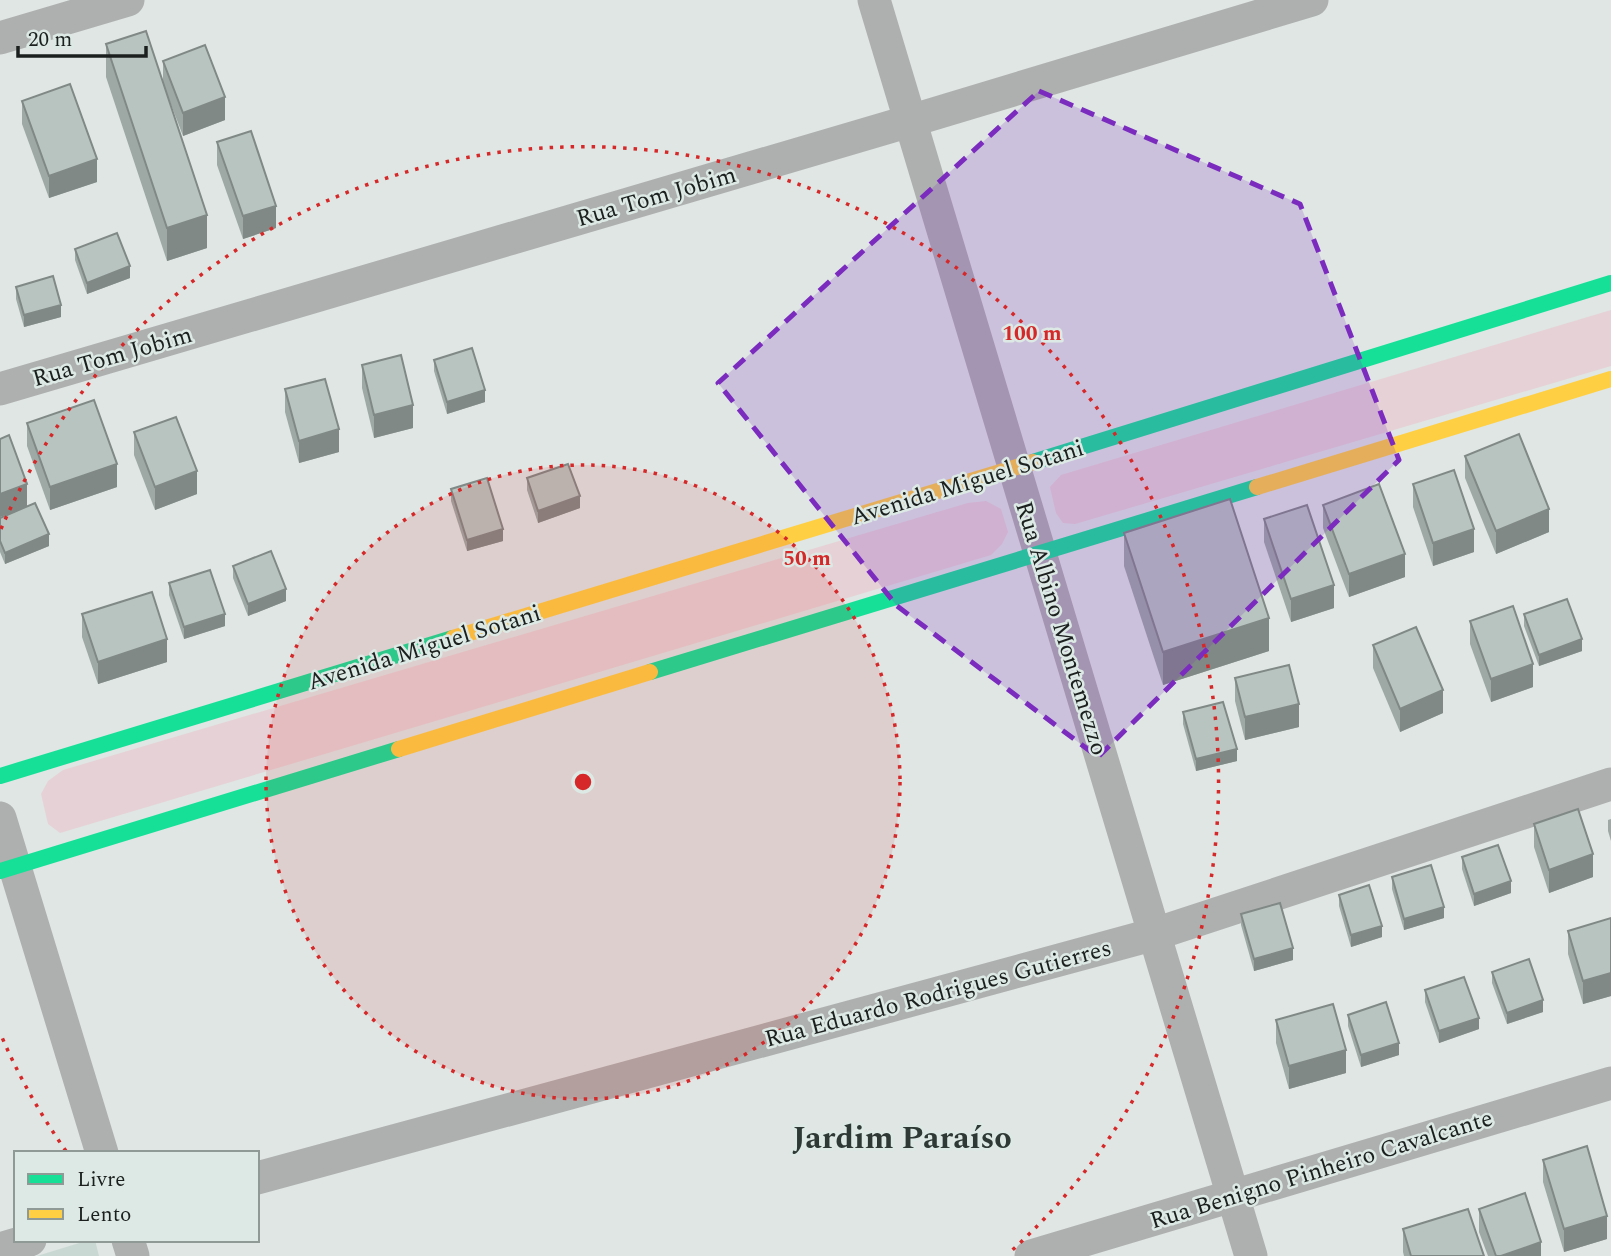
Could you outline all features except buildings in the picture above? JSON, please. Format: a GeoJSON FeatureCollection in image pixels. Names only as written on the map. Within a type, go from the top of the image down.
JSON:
{"type":"FeatureCollection","features":[{"type":"Feature","properties":{"kind":"street"},"geometry":{"type":"LineString","coordinates":[[0,38],[128,0]]}},
{"type":"Feature","properties":{"kind":"street","name":"Rua Albino Montemezzo"},"geometry":{"type":"LineString","coordinates":[[874,0],[1251,1256]]}},
{"type":"Feature","properties":{"kind":"street","name":"Rua Tom Jobim"},"geometry":{"type":"LineString","coordinates":[[0,389],[1312,0]]}},
{"type":"Feature","properties":{"kind":"street","name":"Avenida Miguel Sotani"},"geometry":{"type":"LineString","coordinates":[[0,776],[1014,468],[1611,283]]}},
{"type":"Feature","properties":{"kind":"street"},"geometry":{"type":"LineString","coordinates":[[7,869],[1611,379]]}},
{"type":"Feature","properties":{"kind":"street","name":"Rua Eduardo Rodrigues Gutierres"},"geometry":{"type":"LineString","coordinates":[[259,1177],[1155,934],[1611,784]]}},
{"type":"Feature","properties":{"kind":"street"},"geometry":{"type":"LineString","coordinates":[[0,818],[7,869],[101,1151]]}},
{"type":"Feature","properties":{"kind":"street","name":"Rua Benigno Pinheiro Cavalcante"},"geometry":{"type":"LineString","coordinates":[[1031,1256],[1611,1083]]}},
{"type":"Feature","properties":{"kind":"street"},"geometry":{"type":"LineString","coordinates":[[0,1249],[23,1242]]}},
{"type":"Feature","properties":{"kind":"highlighted area"},"geometry":{"type":"Polygon","coordinates":[[[1039,91],[1300,204],[1399,460],[1098,757],[897,606],[718,383],[1039,91]]]}},
{"type":"Feature","properties":{"kind":"shaded area"},"geometry":{"type":"Polygon","coordinates":[[[1611,310],[1611,366],[1075,524],[1063,523],[1056,513],[1050,487],[1061,475],[1611,310]]]}},
{"type":"Feature","properties":{"kind":"shaded area"},"geometry":{"type":"Polygon","coordinates":[[[986,501],[1001,509],[1008,532],[1002,544],[991,555],[60,833],[48,824],[41,794],[48,781],[63,770],[968,503],[986,501]]]}},
{"type":"Feature","properties":{"kind":"shaded area"},"geometry":{"type":"Polygon","coordinates":[[[82,1242],[96,1242],[99,1256],[37,1256],[82,1242]]]}},
{"type":"Feature","properties":{"kind":"traffic: fast"},"geometry":{"type":"LineString","coordinates":[[1033,462],[1611,283]]}},
{"type":"Feature","properties":{"kind":"traffic: fast"},"geometry":{"type":"LineString","coordinates":[[650,672],[1257,487]]}},
{"type":"Feature","properties":{"kind":"traffic: fast"},"geometry":{"type":"LineString","coordinates":[[0,776],[453,638]]}},
{"type":"Feature","properties":{"kind":"traffic: fast"},"geometry":{"type":"LineString","coordinates":[[0,871],[399,749]]}},
{"type":"Feature","properties":{"kind":"traffic: slow"},"geometry":{"type":"LineString","coordinates":[[1257,487],[1611,379]]}},
{"type":"Feature","properties":{"kind":"traffic: slow"},"geometry":{"type":"LineString","coordinates":[[453,638],[1033,462]]}},
{"type":"Feature","properties":{"kind":"traffic: slow"},"geometry":{"type":"LineString","coordinates":[[399,749],[650,672]]}},
{"type":"Feature","properties":{"kind":"district","name":"Jardim Paraíso"},"geometry":{"type":"Point","coordinates":[902,1137]}}]}
